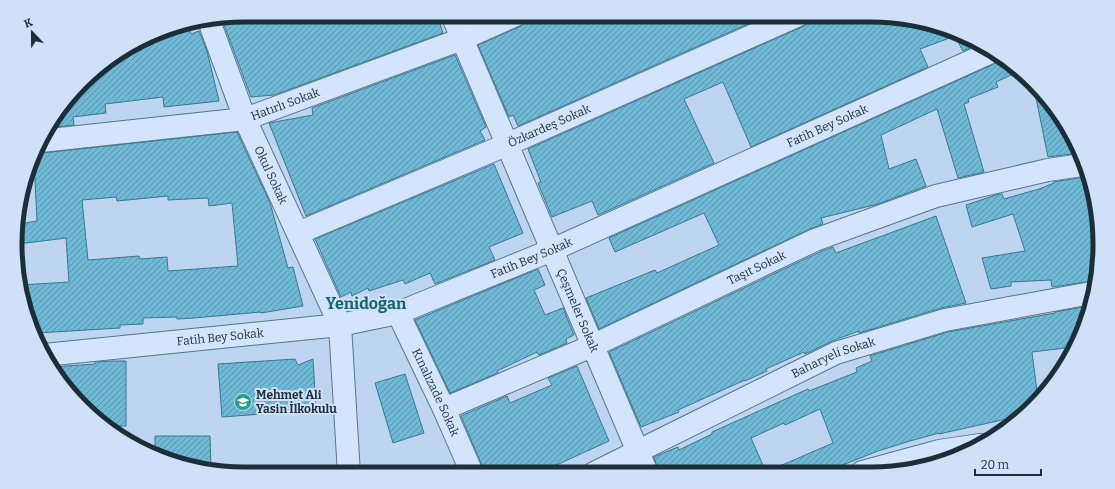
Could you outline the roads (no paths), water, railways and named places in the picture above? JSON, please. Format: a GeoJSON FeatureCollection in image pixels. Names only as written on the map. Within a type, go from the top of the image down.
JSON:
{"type":"FeatureCollection","features":[{"type":"Feature","properties":{"kind":"street","name":"Çeşmeler Sokak"},"geometry":{"type":"LineString","coordinates":[[455,22],[644,467]]}},
{"type":"Feature","properties":{"kind":"street","name":"Hatırlı Sokak"},"geometry":{"type":"LineString","coordinates":[[48,141],[245,119],[462,39],[500,22]]}},
{"type":"Feature","properties":{"kind":"street","name":"Özkardeş Sokak"},"geometry":{"type":"LineString","coordinates":[[298,233],[506,145],[783,22]]}},
{"type":"Feature","properties":{"kind":"street","name":"Okul Sokak"},"geometry":{"type":"LineString","coordinates":[[210,25],[245,119],[340,325]]}},
{"type":"Feature","properties":{"kind":"street","name":"Fatih Bey Sokak"},"geometry":{"type":"LineString","coordinates":[[51,354],[340,325],[398,313],[552,250],[986,54]]}},
{"type":"Feature","properties":{"kind":"street","name":"Taşıt Sokak"},"geometry":{"type":"LineString","coordinates":[[444,409],[592,346],[815,240],[936,196],[1048,170],[1078,166]]}},
{"type":"Feature","properties":{"kind":"street","name":"Baharyeli Sokak"},"geometry":{"type":"LineString","coordinates":[[607,467],[836,353],[945,320],[1087,294]]}},
{"type":"Feature","properties":{"kind":"street","name":"Kınalızade Sokak"},"geometry":{"type":"LineString","coordinates":[[398,313],[444,409],[469,467]]}},
{"type":"Feature","properties":{"kind":"street"},"geometry":{"type":"LineString","coordinates":[[340,325],[349,467]]}},
{"type":"Feature","properties":{"kind":"street"},"geometry":{"type":"LineString","coordinates":[[881,467],[940,451],[960,448]]}},
{"type":"Feature","properties":{"kind":"place","name":"Mehmet Ali Yasin İlkokulu"},"geometry":{"type":"Point","coordinates":[243,402]}},
{"type":"Feature","properties":{"kind":"district","name":"Yenidoğan"},"geometry":{"type":"Point","coordinates":[366,303]}}]}
